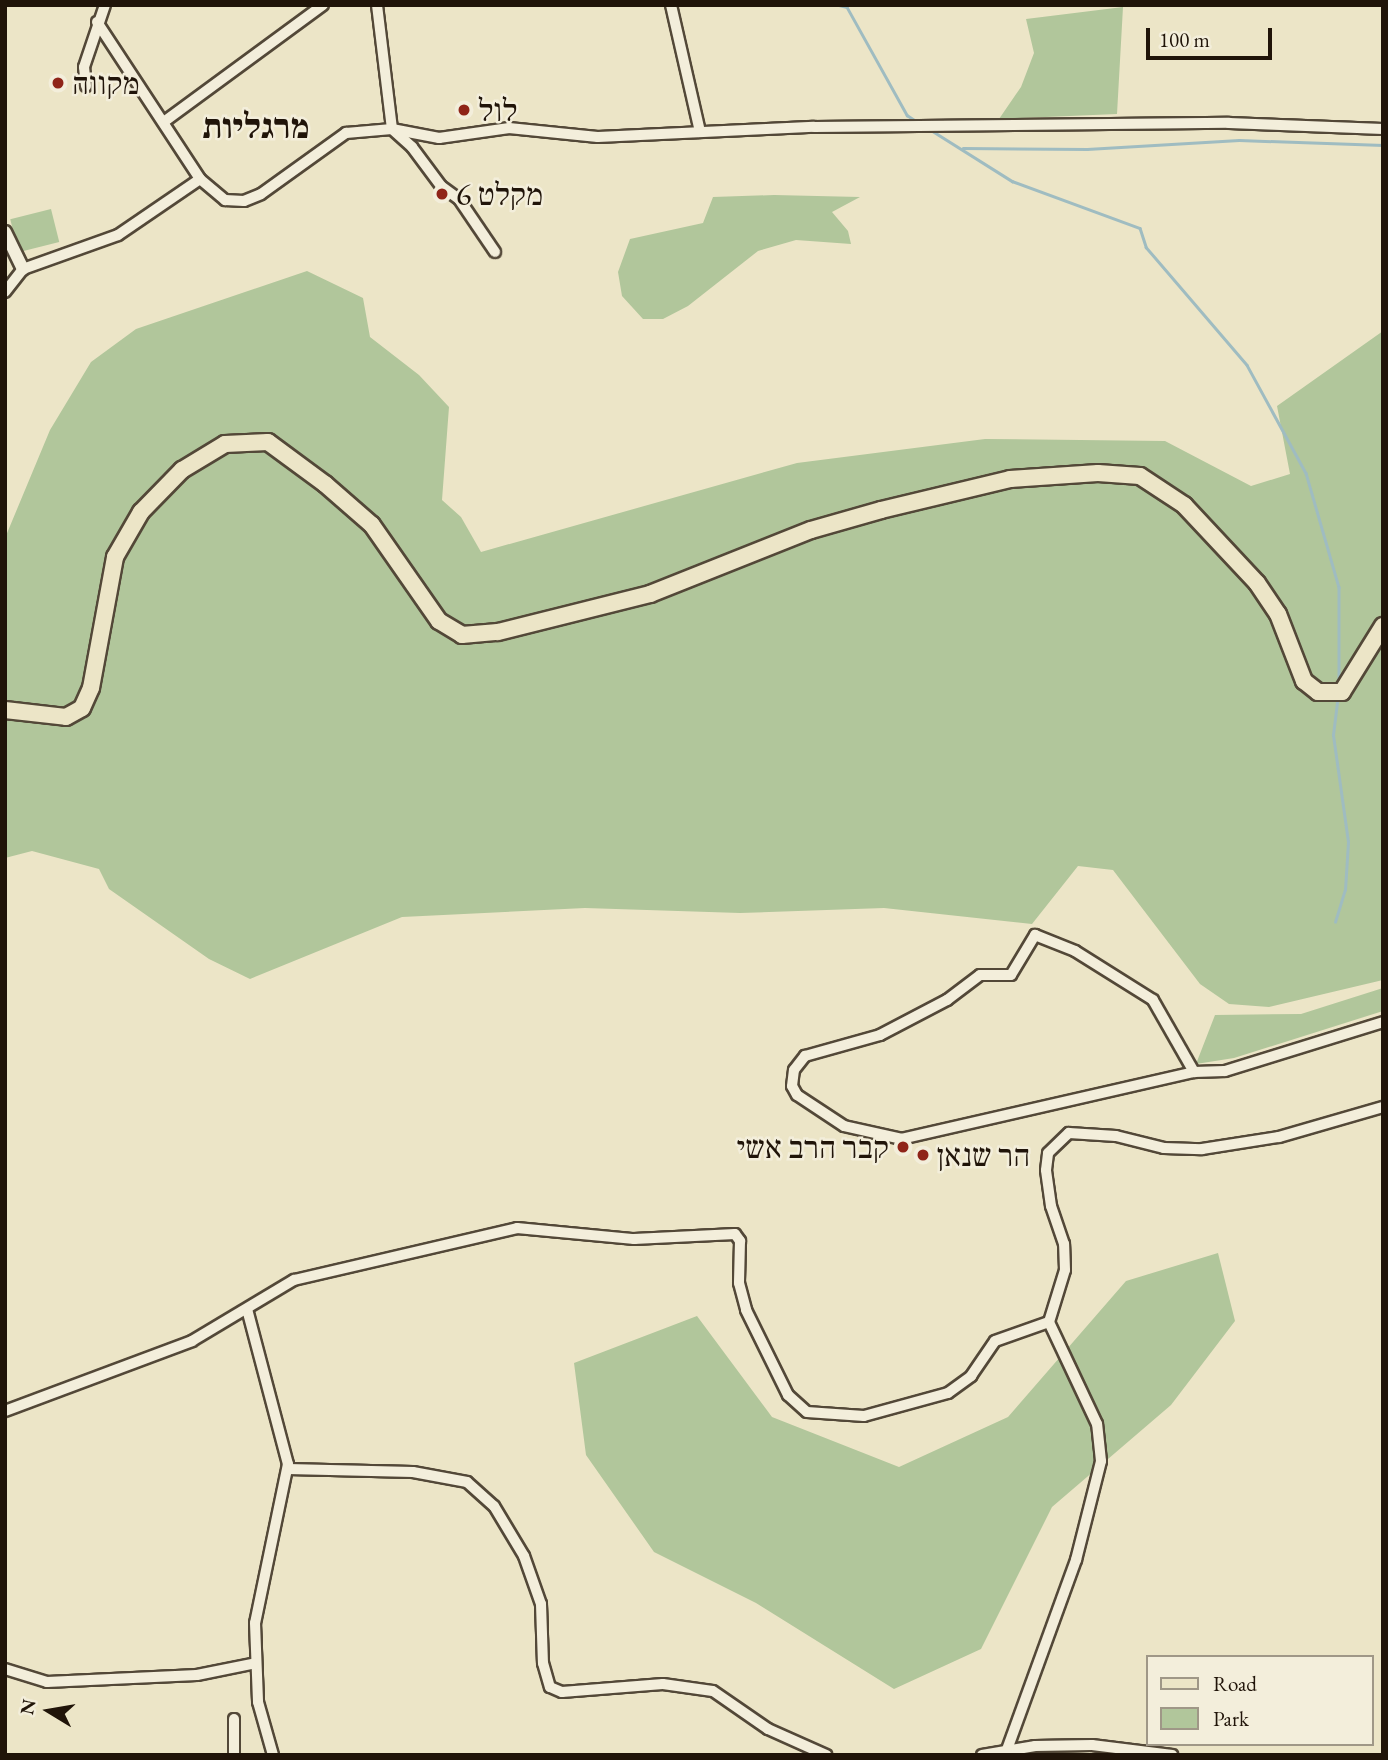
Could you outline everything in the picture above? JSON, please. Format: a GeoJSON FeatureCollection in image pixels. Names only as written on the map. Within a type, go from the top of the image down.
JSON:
{"type":"FeatureCollection","features":[{"type":"Feature","properties":{"kind":"main road"},"geometry":{"type":"LineString","coordinates":[[5,710],[66,717],[82,708],[90,688],[115,557],[141,512],[174,478],[225,444],[268,442],[325,484],[372,525],[439,621],[462,635],[498,632],[650,594],[811,530],[881,510],[1010,479],[1098,472],[1140,476],[1184,505],[1257,583],[1278,614],[1304,681],[1318,692],[1342,692],[1383,626]]}},
{"type":"Feature","properties":{"kind":"street"},"geometry":{"type":"LineString","coordinates":[[86,86],[85,67],[97,22],[105,5]]}},
{"type":"Feature","properties":{"kind":"street"},"geometry":{"type":"LineString","coordinates":[[165,121],[323,5]]}},
{"type":"Feature","properties":{"kind":"street"},"geometry":{"type":"LineString","coordinates":[[377,5],[392,129],[412,147],[441,186],[459,199],[495,252]]}},
{"type":"Feature","properties":{"kind":"street"},"geometry":{"type":"LineString","coordinates":[[671,5],[699,132]]}},
{"type":"Feature","properties":{"kind":"street"},"geometry":{"type":"LineString","coordinates":[[97,22],[165,121],[200,180],[225,200],[244,201],[346,134],[392,129],[439,138],[509,128],[598,137],[699,132],[1216,123],[1383,129]]}},
{"type":"Feature","properties":{"kind":"street"},"geometry":{"type":"LineString","coordinates":[[5,292],[23,269],[118,235],[200,180]]}},
{"type":"Feature","properties":{"kind":"street"},"geometry":{"type":"LineString","coordinates":[[5,232],[23,269]]}},
{"type":"Feature","properties":{"kind":"street"},"geometry":{"type":"LineString","coordinates":[[1194,1072],[1153,1000],[1075,951],[1035,935],[1011,975],[980,975],[947,1000],[880,1035],[805,1056],[794,1070],[792,1086],[806,1102],[844,1126],[902,1139],[1194,1072],[1225,1071],[1383,1022]]}},
{"type":"Feature","properties":{"kind":"street"},"geometry":{"type":"LineString","coordinates":[[1006,1752],[1076,1560],[1101,1461],[1097,1424],[1049,1322],[1065,1270],[1064,1244],[1051,1206],[1046,1170],[1048,1153],[1057,1141],[1076,1131],[1164,1148],[1221,1147],[1279,1138],[1383,1107]]}},
{"type":"Feature","properties":{"kind":"street"},"geometry":{"type":"LineString","coordinates":[[5,1411],[121,1371],[192,1341],[306,1276],[500,1229],[653,1240],[729,1232],[740,1241],[740,1283],[746,1310],[788,1395],[807,1412],[864,1416],[948,1393],[971,1376],[995,1341],[1049,1322]]}},
{"type":"Feature","properties":{"kind":"street"},"geometry":{"type":"LineString","coordinates":[[247,1309],[288,1469],[257,1602],[258,1702],[273,1755]]}},
{"type":"Feature","properties":{"kind":"street"},"geometry":{"type":"LineString","coordinates":[[288,1469],[399,1471],[467,1482],[494,1506],[532,1574],[541,1604],[543,1663],[550,1687],[562,1692],[663,1684],[713,1690],[768,1729],[826,1755]]}},
{"type":"Feature","properties":{"kind":"street"},"geometry":{"type":"LineString","coordinates":[[5,1669],[47,1682],[197,1675],[256,1663]]}},
{"type":"Feature","properties":{"kind":"street"},"geometry":{"type":"LineString","coordinates":[[234,1719],[234,1755]]}},
{"type":"Feature","properties":{"kind":"street"},"geometry":{"type":"LineString","coordinates":[[982,1755],[1092,1745],[1172,1755]]}},
{"type":"Feature","properties":{"kind":"green space"},"geometry":{"type":"Polygon","coordinates":[[[1123,7],[1117,114],[999,119],[1021,87],[1034,53],[1026,19],[1123,7]]]}},
{"type":"Feature","properties":{"kind":"green space"},"geometry":{"type":"Polygon","coordinates":[[[713,197],[860,197],[832,212],[848,231],[851,244],[796,240],[758,251],[688,306],[663,319],[643,319],[622,296],[618,272],[630,239],[703,223],[713,197]]]}},
{"type":"Feature","properties":{"kind":"green space"},"geometry":{"type":"Polygon","coordinates":[[[51,209],[59,242],[18,252],[10,219],[51,209]]]}},
{"type":"Feature","properties":{"kind":"green space"},"geometry":{"type":"Polygon","coordinates":[[[307,271],[363,298],[370,337],[419,375],[449,407],[442,500],[461,517],[481,552],[797,463],[985,439],[1165,441],[1251,486],[1290,474],[1277,406],[1383,331],[1383,980],[1269,1007],[1229,1004],[1200,984],[1113,870],[1078,866],[1032,924],[884,908],[740,913],[585,908],[402,917],[250,979],[209,959],[109,889],[99,869],[32,851],[5,858],[5,538],[50,430],[91,362],[136,329],[307,271]]]}},
{"type":"Feature","properties":{"kind":"green space"},"geometry":{"type":"Polygon","coordinates":[[[1383,988],[1383,1011],[1234,1058],[1196,1064],[1215,1015],[1301,1014],[1383,988]]]}},
{"type":"Feature","properties":{"kind":"green space"},"geometry":{"type":"Polygon","coordinates":[[[1218,1253],[1235,1321],[1171,1405],[1052,1507],[981,1649],[894,1689],[756,1603],[654,1552],[586,1455],[574,1363],[697,1316],[772,1417],[899,1467],[1008,1417],[1126,1281],[1218,1253]]]}},
{"type":"Feature","properties":{"kind":"waterway"},"geometry":{"type":"LineString","coordinates":[[839,5],[847,7],[907,115],[919,123]]}},
{"type":"Feature","properties":{"kind":"waterway"},"geometry":{"type":"LineString","coordinates":[[931,130],[1012,181],[1140,228],[1146,247],[1247,365],[1306,473],[1339,587],[1339,684]]}},
{"type":"Feature","properties":{"kind":"waterway"},"geometry":{"type":"LineString","coordinates":[[963,148],[1087,149],[1239,140],[1383,145]]}},
{"type":"Feature","properties":{"kind":"waterway"},"geometry":{"type":"LineString","coordinates":[[1335,922],[1345,890],[1348,842],[1333,735],[1338,697]]}},
{"type":"Feature","properties":{"kind":"place","name":"מקווה"},"geometry":{"type":"Point","coordinates":[58,83]}},
{"type":"Feature","properties":{"kind":"place","name":"לול"},"geometry":{"type":"Point","coordinates":[464,110]}},
{"type":"Feature","properties":{"kind":"place","name":"מקלט 6"},"geometry":{"type":"Point","coordinates":[442,194]}},
{"type":"Feature","properties":{"kind":"place","name":"קבר הרב אשי"},"geometry":{"type":"Point","coordinates":[903,1147]}},
{"type":"Feature","properties":{"kind":"place","name":"הר שנאן"},"geometry":{"type":"Point","coordinates":[923,1155]}},
{"type":"Feature","properties":{"kind":"district","name":"מרגליות"},"geometry":{"type":"Point","coordinates":[256,126]}}]}
